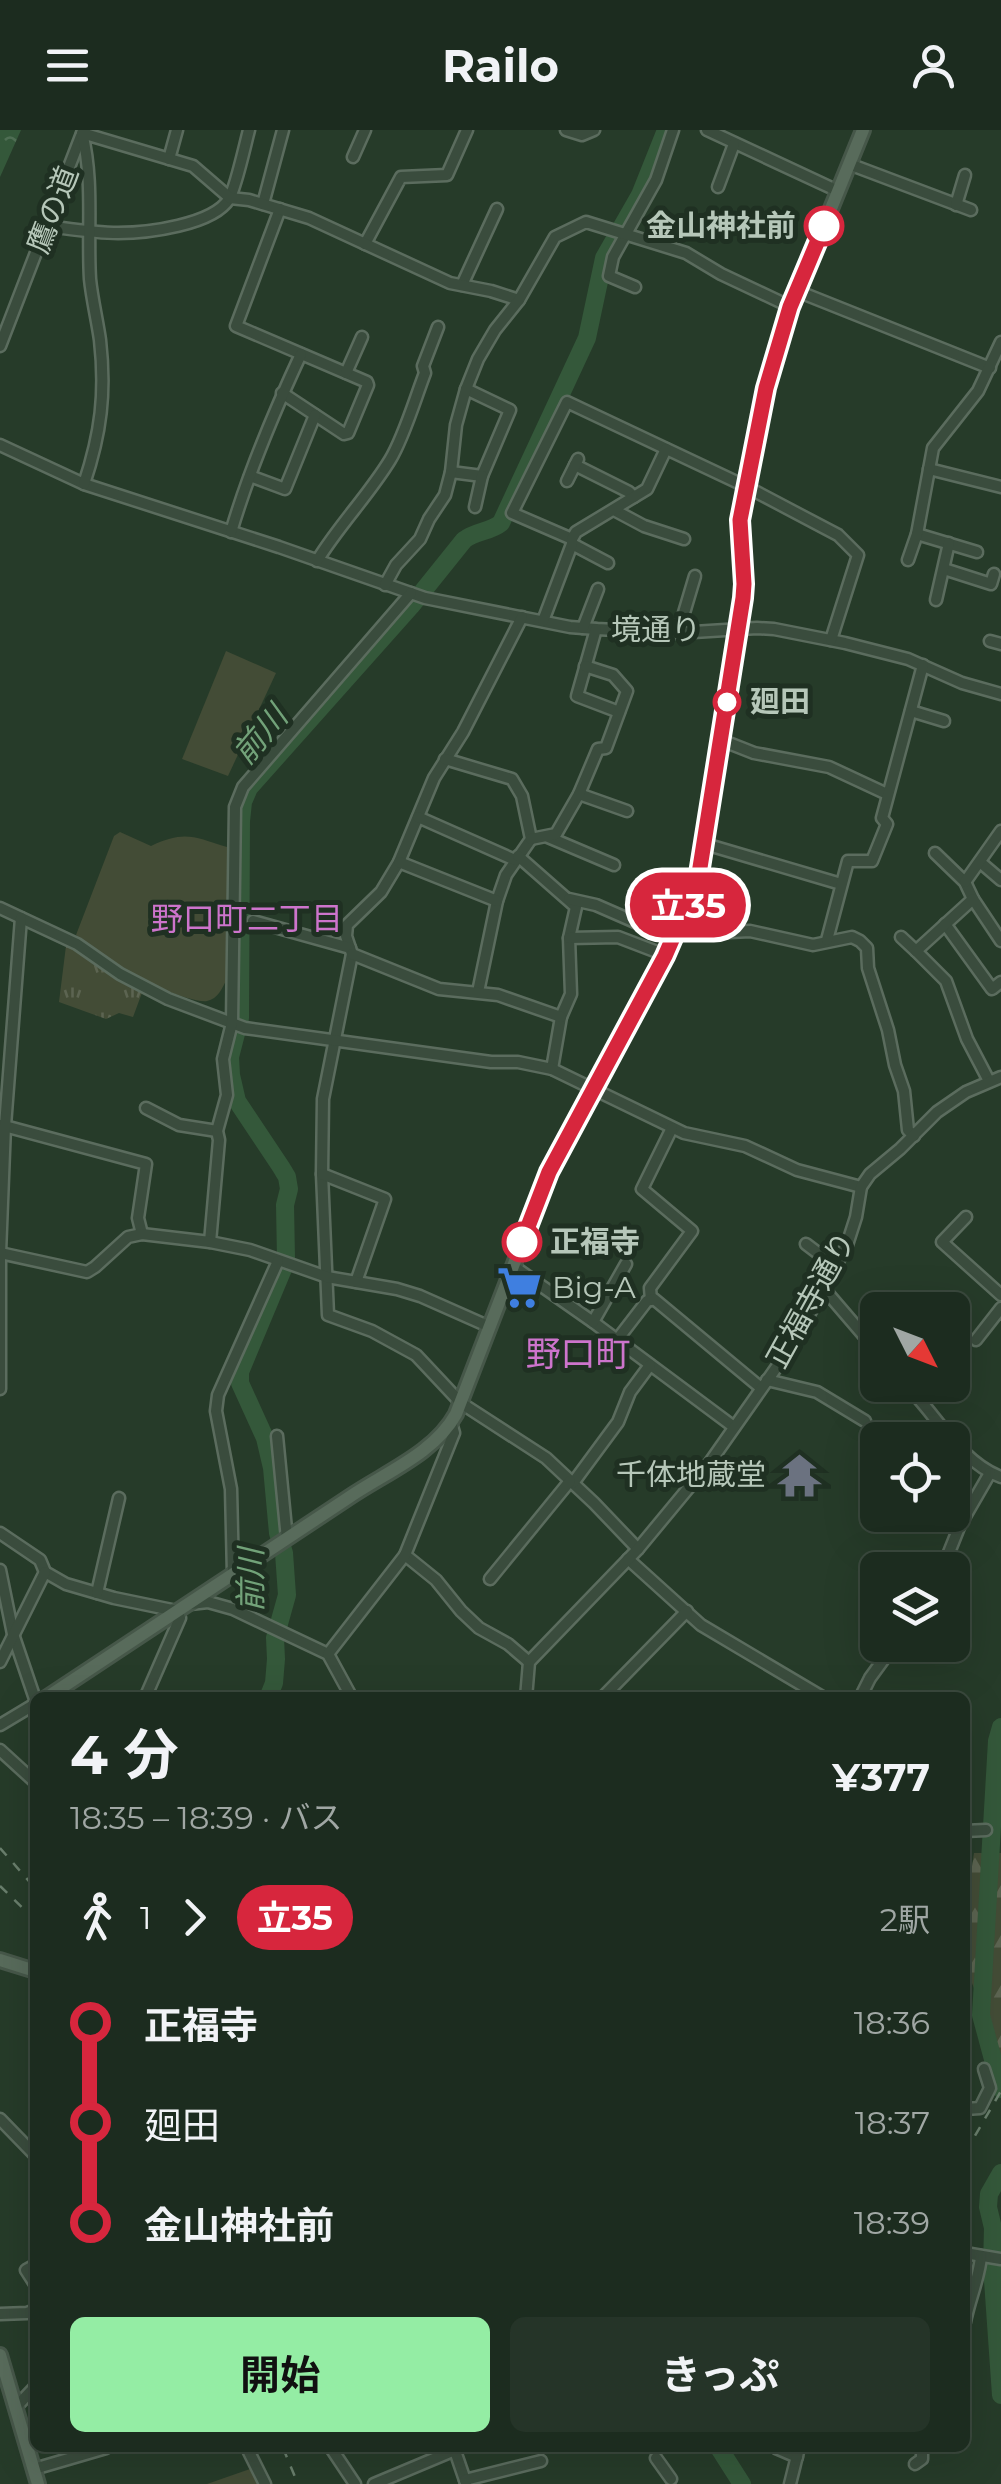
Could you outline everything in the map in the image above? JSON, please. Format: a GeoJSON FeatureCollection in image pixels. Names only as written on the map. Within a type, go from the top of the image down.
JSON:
{"type":"FeatureCollection","features":[{"type":"Feature","properties":{"kind":"main road"},"geometry":{"type":"LineString","coordinates":[[55,1692],[424,1450],[451,1423],[549,1172],[665,956],[698,880],[744,584],[740,520],[766,388],[790,307],[863,130]]}},
{"type":"Feature","properties":{"kind":"main road"},"geometry":{"type":"LineString","coordinates":[[0,1960],[30,1969]]}},
{"type":"Feature","properties":{"kind":"main road"},"geometry":{"type":"LineString","coordinates":[[0,2355],[38,2484]]}},
{"type":"Feature","properties":{"kind":"street"},"geometry":{"type":"LineString","coordinates":[[169,159],[177,130]]}},
{"type":"Feature","properties":{"kind":"street"},"geometry":{"type":"LineString","coordinates":[[47,226],[121,233],[176,226],[203,218],[230,198],[249,130]]}},
{"type":"Feature","properties":{"kind":"street"},"geometry":{"type":"LineString","coordinates":[[262,204],[282,132],[266,130]]}},
{"type":"Feature","properties":{"kind":"street"},"geometry":{"type":"LineString","coordinates":[[353,157],[365,130]]}},
{"type":"Feature","properties":{"kind":"street"},"geometry":{"type":"LineString","coordinates":[[365,244],[401,177],[447,175],[467,130]]}},
{"type":"Feature","properties":{"kind":"street"},"geometry":{"type":"LineString","coordinates":[[566,130],[582,135],[594,130]]}},
{"type":"Feature","properties":{"kind":"street"},"geometry":{"type":"LineString","coordinates":[[635,287],[609,276],[613,257],[621,232],[656,180],[673,130]]}},
{"type":"Feature","properties":{"kind":"street"},"geometry":{"type":"LineString","coordinates":[[708,130],[838,191]]}},
{"type":"Feature","properties":{"kind":"street"},"geometry":{"type":"LineString","coordinates":[[84,484],[103,396],[100,343],[90,282],[89,161],[83,132],[193,166],[230,198],[309,218],[436,277],[519,300]]}},
{"type":"Feature","properties":{"kind":"street","name":"鷹の道"},"geometry":{"type":"LineString","coordinates":[[0,346],[83,132]]}},
{"type":"Feature","properties":{"kind":"street"},"geometry":{"type":"LineString","coordinates":[[718,187],[734,144]]}},
{"type":"Feature","properties":{"kind":"street"},"geometry":{"type":"LineString","coordinates":[[849,164],[970,210]]}},
{"type":"Feature","properties":{"kind":"street"},"geometry":{"type":"LineString","coordinates":[[956,205],[965,175]]}},
{"type":"Feature","properties":{"kind":"street"},"geometry":{"type":"LineString","coordinates":[[280,209],[236,326],[368,385],[348,433],[344,434],[282,394]]}},
{"type":"Feature","properties":{"kind":"street"},"geometry":{"type":"LineString","coordinates":[[462,285],[497,209]]}},
{"type":"Feature","properties":{"kind":"street"},"geometry":{"type":"LineString","coordinates":[[385,584],[420,539],[445,496],[456,425],[478,359],[519,300],[555,237],[586,222],[621,232],[686,253],[790,307]]}},
{"type":"Feature","properties":{"kind":"street"},"geometry":{"type":"LineString","coordinates":[[797,292],[990,368]]}},
{"type":"Feature","properties":{"kind":"street"},"geometry":{"type":"LineString","coordinates":[[317,561],[392,456],[425,373],[423,366],[438,327]]}},
{"type":"Feature","properties":{"kind":"street"},"geometry":{"type":"LineString","coordinates":[[346,373],[362,337]]}},
{"type":"Feature","properties":{"kind":"street"},"geometry":{"type":"LineString","coordinates":[[908,560],[918,534],[934,448],[978,391],[1001,342]]}},
{"type":"Feature","properties":{"kind":"street"},"geometry":{"type":"LineString","coordinates":[[232,532],[250,476],[300,354]]}},
{"type":"Feature","properties":{"kind":"street"},"geometry":{"type":"LineString","coordinates":[[466,389],[510,410],[482,476],[475,508]]}},
{"type":"Feature","properties":{"kind":"street"},"geometry":{"type":"LineString","coordinates":[[608,563],[512,513],[566,402],[746,486],[838,535],[858,556],[831,640]]}},
{"type":"Feature","properties":{"kind":"street"},"geometry":{"type":"LineString","coordinates":[[250,476],[285,489],[314,415]]}},
{"type":"Feature","properties":{"kind":"street","name":"境通り"},"geometry":{"type":"LineString","coordinates":[[0,446],[84,484],[417,595],[590,629],[774,629],[923,665],[1001,694]]}},
{"type":"Feature","properties":{"kind":"street"},"geometry":{"type":"LineString","coordinates":[[543,621],[576,532],[646,489],[666,450]]}},
{"type":"Feature","properties":{"kind":"street"},"geometry":{"type":"LineString","coordinates":[[568,481],[577,462],[634,498]]}},
{"type":"Feature","properties":{"kind":"street"},"geometry":{"type":"LineString","coordinates":[[928,469],[1000,484]]}},
{"type":"Feature","properties":{"kind":"street"},"geometry":{"type":"LineString","coordinates":[[451,472],[482,476]]}},
{"type":"Feature","properties":{"kind":"street"},"geometry":{"type":"LineString","coordinates":[[614,510],[644,526],[684,539]]}},
{"type":"Feature","properties":{"kind":"street"},"geometry":{"type":"LineString","coordinates":[[918,534],[977,552]]}},
{"type":"Feature","properties":{"kind":"street"},"geometry":{"type":"LineString","coordinates":[[936,600],[949,544]]}},
{"type":"Feature","properties":{"kind":"street"},"geometry":{"type":"LineString","coordinates":[[944,569],[991,584],[994,574]]}},
{"type":"Feature","properties":{"kind":"street"},"geometry":{"type":"LineString","coordinates":[[678,632],[695,576]]}},
{"type":"Feature","properties":{"kind":"street"},"geometry":{"type":"LineString","coordinates":[[598,589],[577,696],[619,712]]}},
{"type":"Feature","properties":{"kind":"street"},"geometry":{"type":"LineString","coordinates":[[210,1242],[217,1131],[227,1094],[222,1058],[238,1025],[235,808],[244,787],[417,595]]}},
{"type":"Feature","properties":{"kind":"street"},"geometry":{"type":"LineString","coordinates":[[522,616],[463,732],[434,778],[399,862],[380,892],[348,925],[346,936],[351,951],[324,1099],[322,1174],[328,1315],[372,1331],[416,1355],[461,1403],[546,1458],[638,1549]]}},
{"type":"Feature","properties":{"kind":"street"},"geometry":{"type":"LineString","coordinates":[[827,940],[848,861],[872,860],[887,824],[882,818],[923,665]]}},
{"type":"Feature","properties":{"kind":"street"},"geometry":{"type":"LineString","coordinates":[[531,839],[556,834],[598,750],[606,748],[627,692],[612,675],[585,666]]}},
{"type":"Feature","properties":{"kind":"street"},"geometry":{"type":"LineString","coordinates":[[911,711],[944,721]]}},
{"type":"Feature","properties":{"kind":"street"},"geometry":{"type":"LineString","coordinates":[[721,740],[754,753],[830,768],[888,794]]}},
{"type":"Feature","properties":{"kind":"street"},"geometry":{"type":"LineString","coordinates":[[445,759],[512,779],[522,796],[531,839],[506,876],[497,901],[478,992]]}},
{"type":"Feature","properties":{"kind":"street"},"geometry":{"type":"LineString","coordinates":[[579,794],[628,811]]}},
{"type":"Feature","properties":{"kind":"street"},"geometry":{"type":"LineString","coordinates":[[418,817],[517,858],[576,907],[569,938],[571,994],[560,1017],[552,1070]]}},
{"type":"Feature","properties":{"kind":"street"},"geometry":{"type":"LineString","coordinates":[[965,882],[1001,831]]}},
{"type":"Feature","properties":{"kind":"street"},"geometry":{"type":"LineString","coordinates":[[548,838],[614,865]]}},
{"type":"Feature","properties":{"kind":"street"},"geometry":{"type":"LineString","coordinates":[[705,844],[841,884]]}},
{"type":"Feature","properties":{"kind":"street"},"geometry":{"type":"LineString","coordinates":[[935,853],[965,882],[1001,941]]}},
{"type":"Feature","properties":{"kind":"street"},"geometry":{"type":"LineString","coordinates":[[399,862],[497,901]]}},
{"type":"Feature","properties":{"kind":"street"},"geometry":{"type":"LineString","coordinates":[[980,862],[1001,880]]}},
{"type":"Feature","properties":{"kind":"street"},"geometry":{"type":"LineString","coordinates":[[568,899],[676,934],[750,931],[813,944],[852,938],[860,941],[867,948],[868,968],[904,1091],[908,1130],[914,1136]]}},
{"type":"Feature","properties":{"kind":"street"},"geometry":{"type":"LineString","coordinates":[[916,950],[973,899]]}},
{"type":"Feature","properties":{"kind":"street"},"geometry":{"type":"LineString","coordinates":[[0,908],[77,944],[120,974],[152,990],[238,1025],[490,1062],[518,1062],[552,1070],[684,1133],[745,1146],[797,1170],[861,1187],[870,1174],[938,1112],[966,1092],[995,1079]]}},
{"type":"Feature","properties":{"kind":"street"},"geometry":{"type":"LineString","coordinates":[[0,1388],[2,1125],[6,1043],[22,918]]}},
{"type":"Feature","properties":{"kind":"street"},"geometry":{"type":"LineString","coordinates":[[253,922],[351,951],[439,988],[498,995],[560,1017]]}},
{"type":"Feature","properties":{"kind":"street"},"geometry":{"type":"LineString","coordinates":[[945,924],[996,986],[1001,1001]]}},
{"type":"Feature","properties":{"kind":"street"},"geometry":{"type":"LineString","coordinates":[[569,938],[618,937],[665,956]]}},
{"type":"Feature","properties":{"kind":"street"},"geometry":{"type":"LineString","coordinates":[[902,938],[946,981],[967,1040],[1001,1092]]}},
{"type":"Feature","properties":{"kind":"street"},"geometry":{"type":"LineString","coordinates":[[146,1108],[179,1124],[217,1131]]}},
{"type":"Feature","properties":{"kind":"street"},"geometry":{"type":"LineString","coordinates":[[2,1125],[146,1164],[138,1218],[142,1234]]}},
{"type":"Feature","properties":{"kind":"street"},"geometry":{"type":"LineString","coordinates":[[651,1300],[650,1288],[692,1231],[642,1190],[672,1128]]}},
{"type":"Feature","properties":{"kind":"street"},"geometry":{"type":"LineString","coordinates":[[322,1174],[385,1199],[356,1282]]}},
{"type":"Feature","properties":{"kind":"street","name":"正福寺通り"},"geometry":{"type":"LineString","coordinates":[[530,1662],[638,1549],[708,1465],[824,1289],[847,1245],[861,1187]]}},
{"type":"Feature","properties":{"kind":"street"},"geometry":{"type":"LineString","coordinates":[[966,1217],[942,1242],[1001,1296]]}},
{"type":"Feature","properties":{"kind":"street"},"geometry":{"type":"LineString","coordinates":[[0,1253],[86,1272],[128,1236],[142,1234],[210,1242],[250,1250],[326,1277],[398,1289],[490,1327]]}},
{"type":"Feature","properties":{"kind":"street"},"geometry":{"type":"LineString","coordinates":[[806,1244],[835,1266]]}},
{"type":"Feature","properties":{"kind":"street"},"geometry":{"type":"LineString","coordinates":[[233,1574],[231,1489],[216,1411],[218,1395],[283,1263]]}},
{"type":"Feature","properties":{"kind":"street"},"geometry":{"type":"LineString","coordinates":[[592,1322],[626,1264]]}},
{"type":"Feature","properties":{"kind":"street"},"geometry":{"type":"LineString","coordinates":[[513,1266],[734,1426]]}},
{"type":"Feature","properties":{"kind":"street"},"geometry":{"type":"LineString","coordinates":[[824,1289],[860,1331]]}},
{"type":"Feature","properties":{"kind":"street"},"geometry":{"type":"LineString","coordinates":[[616,1340],[647,1301],[654,1300],[764,1384],[817,1392],[865,1421]]}},
{"type":"Feature","properties":{"kind":"street"},"geometry":{"type":"LineString","coordinates":[[976,1340],[1001,1308]]}},
{"type":"Feature","properties":{"kind":"street"},"geometry":{"type":"LineString","coordinates":[[490,1579],[618,1422],[630,1392],[650,1364]]}},
{"type":"Feature","properties":{"kind":"street"},"geometry":{"type":"LineString","coordinates":[[920,1402],[944,1430],[996,1475],[960,1525],[949,1552]]}},
{"type":"Feature","properties":{"kind":"street"},"geometry":{"type":"LineString","coordinates":[[328,1654],[405,1555],[454,1433],[451,1423]]}},
{"type":"Feature","properties":{"kind":"street"},"geometry":{"type":"LineString","coordinates":[[276,1436],[282,1542]]}},
{"type":"Feature","properties":{"kind":"street"},"geometry":{"type":"LineString","coordinates":[[97,1593],[119,1498]]}},
{"type":"Feature","properties":{"kind":"street"},"geometry":{"type":"LineString","coordinates":[[0,1533],[40,1560],[44,1572],[66,1584],[182,1608],[200,1602],[216,1604],[278,1630],[328,1654],[349,1692]]}},
{"type":"Feature","properties":{"kind":"street"},"geometry":{"type":"LineString","coordinates":[[405,1555],[436,1580],[479,1628],[530,1662],[527,1692]]}},
{"type":"Feature","properties":{"kind":"street"},"geometry":{"type":"LineString","coordinates":[[628,1559],[702,1625],[814,1692]]}},
{"type":"Feature","properties":{"kind":"street"},"geometry":{"type":"LineString","coordinates":[[0,1570],[32,1692]]}},
{"type":"Feature","properties":{"kind":"street"},"geometry":{"type":"LineString","coordinates":[[0,1662],[44,1572]]}},
{"type":"Feature","properties":{"kind":"street"},"geometry":{"type":"LineString","coordinates":[[148,1692],[182,1608]]}},
{"type":"Feature","properties":{"kind":"street"},"geometry":{"type":"LineString","coordinates":[[608,1692],[687,1612]]}},
{"type":"Feature","properties":{"kind":"street"},"geometry":{"type":"LineString","coordinates":[[0,1634],[14,1634]]}},
{"type":"Feature","properties":{"kind":"street"},"geometry":{"type":"LineString","coordinates":[[863,1692],[882,1662]]}},
{"type":"Feature","properties":{"kind":"street"},"geometry":{"type":"LineString","coordinates":[[0,1725],[30,1705]]}},
{"type":"Feature","properties":{"kind":"street"},"geometry":{"type":"LineString","coordinates":[[0,1750],[30,1777]]}},
{"type":"Feature","properties":{"kind":"street"},"geometry":{"type":"LineString","coordinates":[[970,1830],[986,1830]]}},
{"type":"Feature","properties":{"kind":"street"},"geometry":{"type":"LineString","coordinates":[[970,2109],[980,2108],[990,2088],[984,2068]]}},
{"type":"Feature","properties":{"kind":"street"},"geometry":{"type":"LineString","coordinates":[[0,2119],[30,2151]]}},
{"type":"Feature","properties":{"kind":"street"},"geometry":{"type":"LineString","coordinates":[[970,2254],[1000,2259]]}},
{"type":"Feature","properties":{"kind":"street"},"geometry":{"type":"LineString","coordinates":[[970,2298],[983,2257]]}},
{"type":"Feature","properties":{"kind":"street"},"geometry":{"type":"LineString","coordinates":[[0,2314],[30,2312]]}},
{"type":"Feature","properties":{"kind":"street"},"geometry":{"type":"LineString","coordinates":[[0,2396],[9,2383]]}},
{"type":"Feature","properties":{"kind":"street"},"geometry":{"type":"LineString","coordinates":[[16,2408],[30,2393]]}},
{"type":"Feature","properties":{"kind":"street"},"geometry":{"type":"LineString","coordinates":[[34,2469],[92,2452]]}},
{"type":"Feature","properties":{"kind":"street"},"geometry":{"type":"LineString","coordinates":[[249,2452],[265,2484]]}},
{"type":"Feature","properties":{"kind":"street"},"geometry":{"type":"LineString","coordinates":[[334,2452],[355,2484]]}},
{"type":"Feature","properties":{"kind":"street"},"geometry":{"type":"LineString","coordinates":[[374,2484],[447,2452]]}},
{"type":"Feature","properties":{"kind":"street"},"geometry":{"type":"LineString","coordinates":[[455,2452],[466,2482],[542,2460]]}},
{"type":"Feature","properties":{"kind":"street"},"geometry":{"type":"LineString","coordinates":[[790,2484],[798,2452]]}},
{"type":"Feature","properties":{"kind":"street"},"geometry":{"type":"LineString","coordinates":[[915,2464],[922,2459],[922,2452]]}},
{"type":"Feature","properties":{"kind":"street"},"geometry":{"type":"LineString","coordinates":[[656,2458],[670,2482]]}},
{"type":"Feature","properties":{"kind":"green space"},"geometry":{"type":"Polygon","coordinates":[[[226,651],[276,673],[228,776],[182,759],[226,651]]]}},
{"type":"Feature","properties":{"kind":"green space"},"geometry":{"type":"Polygon","coordinates":[[[120,832],[151,846],[189,837],[227,847],[227,979],[211,1000],[190,999],[126,974],[76,935],[114,836],[120,832]]]}},
{"type":"Feature","properties":{"kind":"green space"},"geometry":{"type":"Polygon","coordinates":[[[66,946],[83,952],[143,990],[133,1017],[119,1013],[106,1019],[59,1002],[66,946]]]}},
{"type":"Feature","properties":{"kind":"green space"},"geometry":{"type":"Polygon","coordinates":[[[974,1853],[1001,1853],[1001,2077],[970,1978],[974,1853]]]}},
{"type":"Feature","properties":{"kind":"green space"},"geometry":{"type":"Polygon","coordinates":[[[250,2469],[258,2484],[207,2484],[250,2469]]]}},
{"type":"Feature","properties":{"kind":"water"},"geometry":{"type":"Polygon","coordinates":[[[0,130],[21,130],[0,177],[0,130]]]}},
{"type":"Feature","properties":{"kind":"waterway","name":"前川"},"geometry":{"type":"LineString","coordinates":[[270,1692],[275,1638],[287,1595],[284,1553],[265,1438],[240,1383],[240,1372],[286,1258],[285,1205],[289,1189],[287,1177],[237,1101],[231,1075],[230,1057],[240,1018],[243,802],[249,788],[411,606],[464,540],[501,523],[587,338],[604,258],[640,195],[666,130]]}},
{"type":"Feature","properties":{"kind":"waterway"},"geometry":{"type":"LineString","coordinates":[[1001,1727],[997,1741],[981,2015],[1001,2089]]}},
{"type":"Feature","properties":{"kind":"waterway"},"geometry":{"type":"LineString","coordinates":[[1001,2173],[989,2194],[988,2207],[993,2228],[1001,2395]]}},
{"type":"Feature","properties":{"kind":"waterway","name":"前川"},"geometry":{"type":"LineString","coordinates":[[722,2452],[742,2484]]}},
{"type":"Feature","properties":{"kind":"railway"},"geometry":{"type":"LineString","coordinates":[[0,1848],[30,1882]]}},
{"type":"Feature","properties":{"kind":"railway"},"geometry":{"type":"LineString","coordinates":[[0,1886],[30,1915]]}},
{"type":"Feature","properties":{"kind":"railway"},"geometry":{"type":"LineString","coordinates":[[970,2144],[1001,2091]]}},
{"type":"Feature","properties":{"kind":"railway"},"geometry":{"type":"LineString","coordinates":[[285,2452],[298,2484]]}},
{"type":"Feature","properties":{"kind":"bus line","name":"立35"},"geometry":{"type":"LineString","coordinates":[[522,1242],[549,1172],[665,956],[698,880],[743,598],[740,520],[746,486],[774,357],[824,226]]}},
{"type":"Feature","properties":{"kind":"place","name":"金山神社前"},"geometry":{"type":"Point","coordinates":[824,226]}},
{"type":"Feature","properties":{"kind":"place","name":"廻田"},"geometry":{"type":"Point","coordinates":[727,702]}},
{"type":"Feature","properties":{"kind":"place","name":"正福寺"},"geometry":{"type":"Point","coordinates":[522,1242]}},
{"type":"Feature","properties":{"kind":"place","name":"Big-A"},"geometry":{"type":"Point","coordinates":[519,1288]}},
{"type":"Feature","properties":{"kind":"place","name":"千体地蔵堂"},"geometry":{"type":"Point","coordinates":[799,1475]}},
{"type":"Feature","properties":{"kind":"district","name":"野口町二丁目"},"geometry":{"type":"Point","coordinates":[247,919]}},
{"type":"Feature","properties":{"kind":"district","name":"野口町"},"geometry":{"type":"Point","coordinates":[578,1354]}}]}
